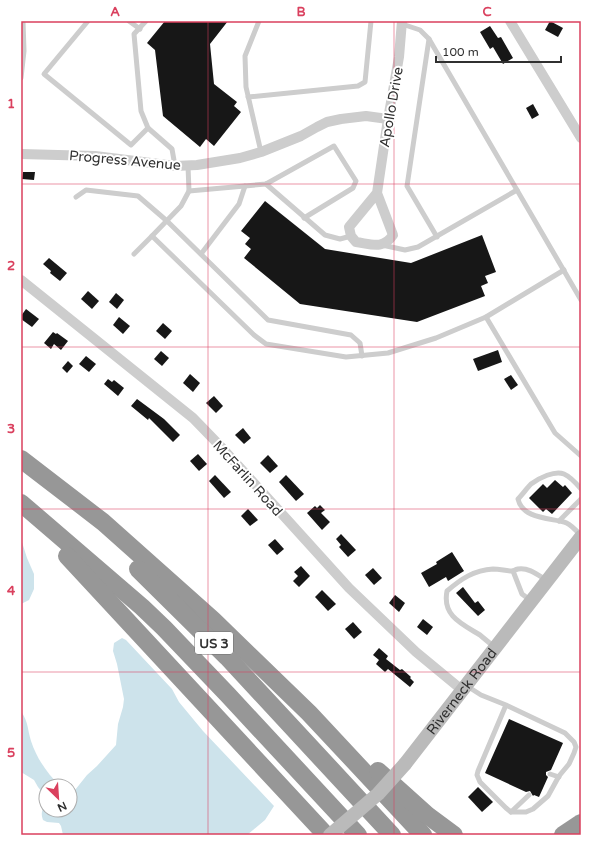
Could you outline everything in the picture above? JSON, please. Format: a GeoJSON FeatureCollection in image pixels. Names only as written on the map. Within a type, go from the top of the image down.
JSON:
{"type":"FeatureCollection","features":[{"type":"Feature","properties":{"kind":"highway"},"geometry":{"type":"LineString","coordinates":[[21,459],[103,522],[414,803],[454,835]]}},
{"type":"Feature","properties":{"kind":"highway","name":"US 3"},"geometry":{"type":"LineString","coordinates":[[21,466],[62,500],[189,618],[392,835]]}},
{"type":"Feature","properties":{"kind":"highway","name":"US 3"},"geometry":{"type":"LineString","coordinates":[[21,503],[142,607],[164,628],[358,835]]}},
{"type":"Feature","properties":{"kind":"highway"},"geometry":{"type":"LineString","coordinates":[[21,508],[50,541],[95,585],[326,835]]}},
{"type":"Feature","properties":{"kind":"highway"},"geometry":{"type":"LineString","coordinates":[[266,670],[423,835]]}},
{"type":"Feature","properties":{"kind":"highway"},"geometry":{"type":"LineString","coordinates":[[564,835],[581,823]]}},
{"type":"Feature","properties":{"kind":"main road","name":"Riverneck Road"},"geometry":{"type":"LineString","coordinates":[[330,835],[378,794],[405,764],[581,536]]}},
{"type":"Feature","properties":{"kind":"street"},"geometry":{"type":"LineString","coordinates":[[510,21],[581,138]]}},
{"type":"Feature","properties":{"kind":"street","name":"Apollo Drive"},"geometry":{"type":"LineString","coordinates":[[381,245],[388,242],[393,235],[377,193],[399,57],[402,22]]}},
{"type":"Feature","properties":{"kind":"street","name":"Progress Avenue"},"geometry":{"type":"LineString","coordinates":[[21,154],[95,156],[175,166],[188,166],[240,158],[261,152],[301,136],[328,122],[341,118],[366,116],[388,119]]}},
{"type":"Feature","properties":{"kind":"street"},"geometry":{"type":"LineString","coordinates":[[377,193],[349,227],[351,236],[356,242],[381,245]]}},
{"type":"Feature","properties":{"kind":"street","name":"McFarlin Road"},"geometry":{"type":"LineString","coordinates":[[21,280],[193,418],[224,450],[285,520],[349,588],[416,652],[464,688]]}},
{"type":"Feature","properties":{"kind":"lane"},"geometry":{"type":"LineString","coordinates":[[21,78],[24,51],[23,21]]}},
{"type":"Feature","properties":{"kind":"lane"},"geometry":{"type":"LineString","coordinates":[[88,21],[44,74],[131,145],[148,128]]}},
{"type":"Feature","properties":{"kind":"lane"},"geometry":{"type":"LineString","coordinates":[[129,21],[140,29]]}},
{"type":"Feature","properties":{"kind":"lane"},"geometry":{"type":"LineString","coordinates":[[146,21],[134,34],[142,111],[148,128],[172,149],[175,166]]}},
{"type":"Feature","properties":{"kind":"lane"},"geometry":{"type":"LineString","coordinates":[[259,21],[245,56],[246,87],[261,152]]}},
{"type":"Feature","properties":{"kind":"lane"},"geometry":{"type":"LineString","coordinates":[[248,97],[358,86],[366,82],[371,21]]}},
{"type":"Feature","properties":{"kind":"lane"},"geometry":{"type":"LineString","coordinates":[[402,22],[420,30],[429,39],[581,300]]}},
{"type":"Feature","properties":{"kind":"lane"},"geometry":{"type":"LineString","coordinates":[[429,39],[407,186],[437,237]]}},
{"type":"Feature","properties":{"kind":"lane"},"geometry":{"type":"LineString","coordinates":[[189,191],[266,184],[334,146],[356,181],[354,188],[304,218]]}},
{"type":"Feature","properties":{"kind":"lane"},"geometry":{"type":"LineString","coordinates":[[134,254],[181,206],[189,191],[188,166]]}},
{"type":"Feature","properties":{"kind":"lane"},"geometry":{"type":"LineString","coordinates":[[266,184],[325,235],[340,239],[351,236]]}},
{"type":"Feature","properties":{"kind":"lane"},"geometry":{"type":"LineString","coordinates":[[201,254],[239,204],[245,186]]}},
{"type":"Feature","properties":{"kind":"lane"},"geometry":{"type":"LineString","coordinates":[[76,197],[86,190],[138,196],[167,221],[268,320],[351,335],[360,343],[362,356]]}},
{"type":"Feature","properties":{"kind":"lane"},"geometry":{"type":"LineString","coordinates":[[381,245],[405,250],[418,247],[517,190]]}},
{"type":"Feature","properties":{"kind":"lane"},"geometry":{"type":"LineString","coordinates":[[152,236],[254,335],[266,344],[346,357],[388,353],[436,338],[486,317],[564,270]]}},
{"type":"Feature","properties":{"kind":"lane"},"geometry":{"type":"LineString","coordinates":[[486,317],[555,433],[581,456]]}},
{"type":"Feature","properties":{"kind":"lane"},"geometry":{"type":"LineString","coordinates":[[581,489],[570,478],[562,473],[554,474],[544,477],[532,484],[518,499],[523,508],[541,518],[565,522],[581,536]]}},
{"type":"Feature","properties":{"kind":"lane"},"geometry":{"type":"LineString","coordinates":[[559,521],[581,499]]}},
{"type":"Feature","properties":{"kind":"lane"},"geometry":{"type":"LineString","coordinates":[[495,648],[480,635],[458,622],[451,614],[446,602],[447,591],[462,579],[476,572],[494,569],[513,571],[519,569],[526,570],[547,581]]}},
{"type":"Feature","properties":{"kind":"lane"},"geometry":{"type":"LineString","coordinates":[[513,571],[522,594],[531,601]]}},
{"type":"Feature","properties":{"kind":"lane"},"geometry":{"type":"LineString","coordinates":[[464,688],[506,705],[565,733],[574,742],[576,747],[572,759],[548,796],[533,809],[526,812],[511,812],[480,782],[477,776],[506,705]]}},
{"type":"Feature","properties":{"kind":"lane"},"geometry":{"type":"LineString","coordinates":[[550,774],[559,777]]}},
{"type":"Feature","properties":{"kind":"lane"},"geometry":{"type":"LineString","coordinates":[[511,812],[529,795]]}},
{"type":"Feature","properties":{"kind":"water"},"geometry":{"type":"Polygon","coordinates":[[[21,539],[34,574],[34,589],[29,600],[21,604],[21,539]]]}},
{"type":"Feature","properties":{"kind":"water"},"geometry":{"type":"Polygon","coordinates":[[[122,638],[126,640],[172,689],[179,702],[203,731],[274,806],[265,820],[247,835],[63,835],[59,823],[47,822],[43,820],[42,818],[78,818],[78,786],[116,745],[118,724],[124,699],[113,651],[114,643],[122,638]]]}},
{"type":"Feature","properties":{"kind":"water"},"geometry":{"type":"Polygon","coordinates":[[[21,711],[27,723],[36,754],[53,778],[38,778],[38,787],[34,780],[21,772],[21,711]]]}},
{"type":"Feature","properties":{"kind":"building"},"geometry":{"type":"Polygon","coordinates":[[[165,21],[228,21],[210,44],[214,84],[237,102],[234,106],[241,112],[214,146],[206,139],[200,147],[163,116],[155,50],[147,43],[165,21]]]}},
{"type":"Feature","properties":{"kind":"building"},"geometry":{"type":"Polygon","coordinates":[[[550,21],[563,28],[558,37],[545,30],[550,21]]]}},
{"type":"Feature","properties":{"kind":"building"},"geometry":{"type":"Polygon","coordinates":[[[490,26],[498,38],[501,37],[513,58],[503,64],[493,47],[490,49],[480,32],[490,26]]]}},
{"type":"Feature","properties":{"kind":"building"},"geometry":{"type":"Polygon","coordinates":[[[533,104],[539,115],[532,119],[526,108],[533,104]]]}},
{"type":"Feature","properties":{"kind":"building"},"geometry":{"type":"Polygon","coordinates":[[[23,172],[35,172],[34,180],[22,179],[23,172]]]}},
{"type":"Feature","properties":{"kind":"building"},"geometry":{"type":"Polygon","coordinates":[[[265,201],[325,249],[411,263],[482,235],[496,272],[485,276],[488,283],[481,286],[485,296],[417,322],[300,304],[244,258],[251,249],[245,244],[250,238],[241,231],[265,201]]]}},
{"type":"Feature","properties":{"kind":"building"},"geometry":{"type":"Polygon","coordinates":[[[49,258],[67,273],[60,281],[50,273],[51,271],[43,264],[49,258]]]}},
{"type":"Feature","properties":{"kind":"building"},"geometry":{"type":"Polygon","coordinates":[[[88,291],[99,301],[92,309],[81,299],[88,291]]]}},
{"type":"Feature","properties":{"kind":"building"},"geometry":{"type":"Polygon","coordinates":[[[116,293],[124,300],[117,309],[109,302],[116,293]]]}},
{"type":"Feature","properties":{"kind":"building"},"geometry":{"type":"Polygon","coordinates":[[[26,309],[39,319],[32,327],[21,319],[21,316],[26,309]]]}},
{"type":"Feature","properties":{"kind":"building"},"geometry":{"type":"Polygon","coordinates":[[[119,317],[130,326],[123,334],[113,325],[119,317]]]}},
{"type":"Feature","properties":{"kind":"building"},"geometry":{"type":"Polygon","coordinates":[[[163,323],[172,331],[165,339],[156,331],[163,323]]]}},
{"type":"Feature","properties":{"kind":"building"},"geometry":{"type":"Polygon","coordinates":[[[53,332],[56,334],[57,333],[68,341],[61,350],[54,344],[51,349],[44,343],[53,332]]]}},
{"type":"Feature","properties":{"kind":"building"},"geometry":{"type":"Polygon","coordinates":[[[498,350],[502,362],[478,371],[473,359],[498,350]]]}},
{"type":"Feature","properties":{"kind":"building"},"geometry":{"type":"Polygon","coordinates":[[[161,351],[169,358],[162,366],[154,359],[161,351]]]}},
{"type":"Feature","properties":{"kind":"building"},"geometry":{"type":"Polygon","coordinates":[[[86,356],[96,364],[89,372],[79,364],[86,356]]]}},
{"type":"Feature","properties":{"kind":"building"},"geometry":{"type":"Polygon","coordinates":[[[68,361],[73,366],[67,373],[62,368],[68,361]]]}},
{"type":"Feature","properties":{"kind":"building"},"geometry":{"type":"Polygon","coordinates":[[[190,374],[200,383],[193,392],[183,383],[190,374]]]}},
{"type":"Feature","properties":{"kind":"building"},"geometry":{"type":"Polygon","coordinates":[[[511,375],[518,385],[511,390],[504,379],[511,375]]]}},
{"type":"Feature","properties":{"kind":"building"},"geometry":{"type":"Polygon","coordinates":[[[108,379],[112,382],[114,380],[124,388],[118,396],[104,384],[108,379]]]}},
{"type":"Feature","properties":{"kind":"building"},"geometry":{"type":"Polygon","coordinates":[[[214,396],[223,406],[216,413],[206,403],[214,396]]]}},
{"type":"Feature","properties":{"kind":"building"},"geometry":{"type":"Polygon","coordinates":[[[137,399],[164,419],[180,435],[173,442],[149,418],[148,420],[131,406],[137,399]]]}},
{"type":"Feature","properties":{"kind":"building"},"geometry":{"type":"Polygon","coordinates":[[[243,428],[251,438],[244,444],[235,435],[243,428]]]}},
{"type":"Feature","properties":{"kind":"building"},"geometry":{"type":"Polygon","coordinates":[[[198,454],[207,464],[199,471],[190,461],[198,454]]]}},
{"type":"Feature","properties":{"kind":"building"},"geometry":{"type":"Polygon","coordinates":[[[268,455],[278,466],[270,473],[260,463],[268,455]]]}},
{"type":"Feature","properties":{"kind":"building"},"geometry":{"type":"Polygon","coordinates":[[[215,475],[231,492],[224,498],[209,481],[215,475]]]}},
{"type":"Feature","properties":{"kind":"building"},"geometry":{"type":"Polygon","coordinates":[[[286,475],[304,494],[296,501],[279,482],[286,475]]]}},
{"type":"Feature","properties":{"kind":"building"},"geometry":{"type":"Polygon","coordinates":[[[555,480],[563,487],[565,485],[572,493],[552,514],[546,509],[543,512],[529,498],[543,484],[547,488],[555,480]]]}},
{"type":"Feature","properties":{"kind":"building"},"geometry":{"type":"Polygon","coordinates":[[[320,505],[325,510],[321,513],[330,522],[322,530],[307,513],[315,506],[317,508],[320,505]]]}},
{"type":"Feature","properties":{"kind":"building"},"geometry":{"type":"Polygon","coordinates":[[[248,509],[258,520],[250,526],[241,516],[248,509]]]}},
{"type":"Feature","properties":{"kind":"building"},"geometry":{"type":"Polygon","coordinates":[[[341,534],[356,550],[348,557],[339,547],[341,545],[336,539],[341,534]]]}},
{"type":"Feature","properties":{"kind":"building"},"geometry":{"type":"Polygon","coordinates":[[[275,539],[284,549],[277,555],[268,545],[275,539]]]}},
{"type":"Feature","properties":{"kind":"building"},"geometry":{"type":"Polygon","coordinates":[[[452,552],[464,571],[448,581],[446,577],[429,587],[421,573],[437,564],[436,562],[452,552]]]}},
{"type":"Feature","properties":{"kind":"building"},"geometry":{"type":"Polygon","coordinates":[[[301,566],[310,576],[299,587],[293,581],[298,576],[294,572],[301,566]]]}},
{"type":"Feature","properties":{"kind":"building"},"geometry":{"type":"Polygon","coordinates":[[[373,568],[382,578],[374,585],[365,575],[373,568]]]}},
{"type":"Feature","properties":{"kind":"building"},"geometry":{"type":"Polygon","coordinates":[[[463,587],[475,603],[478,601],[485,610],[478,616],[456,593],[463,587]]]}},
{"type":"Feature","properties":{"kind":"building"},"geometry":{"type":"Polygon","coordinates":[[[322,590],[336,604],[328,611],[315,597],[322,590]]]}},
{"type":"Feature","properties":{"kind":"building"},"geometry":{"type":"Polygon","coordinates":[[[395,595],[405,603],[399,612],[389,603],[395,595]]]}},
{"type":"Feature","properties":{"kind":"building"},"geometry":{"type":"Polygon","coordinates":[[[423,619],[433,627],[427,635],[417,627],[423,619]]]}},
{"type":"Feature","properties":{"kind":"building"},"geometry":{"type":"Polygon","coordinates":[[[353,622],[362,632],[354,639],[345,629],[353,622]]]}},
{"type":"Feature","properties":{"kind":"building"},"geometry":{"type":"Polygon","coordinates":[[[379,648],[388,656],[386,659],[400,670],[402,669],[411,677],[410,678],[414,682],[410,687],[388,669],[385,672],[376,664],[379,660],[373,655],[379,648]]]}},
{"type":"Feature","properties":{"kind":"building"},"geometry":{"type":"Polygon","coordinates":[[[509,719],[563,743],[551,770],[546,772],[548,777],[539,797],[533,796],[530,791],[526,792],[485,773],[509,719]]]}},
{"type":"Feature","properties":{"kind":"building"},"geometry":{"type":"Polygon","coordinates":[[[478,787],[493,802],[482,812],[468,797],[478,787]]]}}]}
